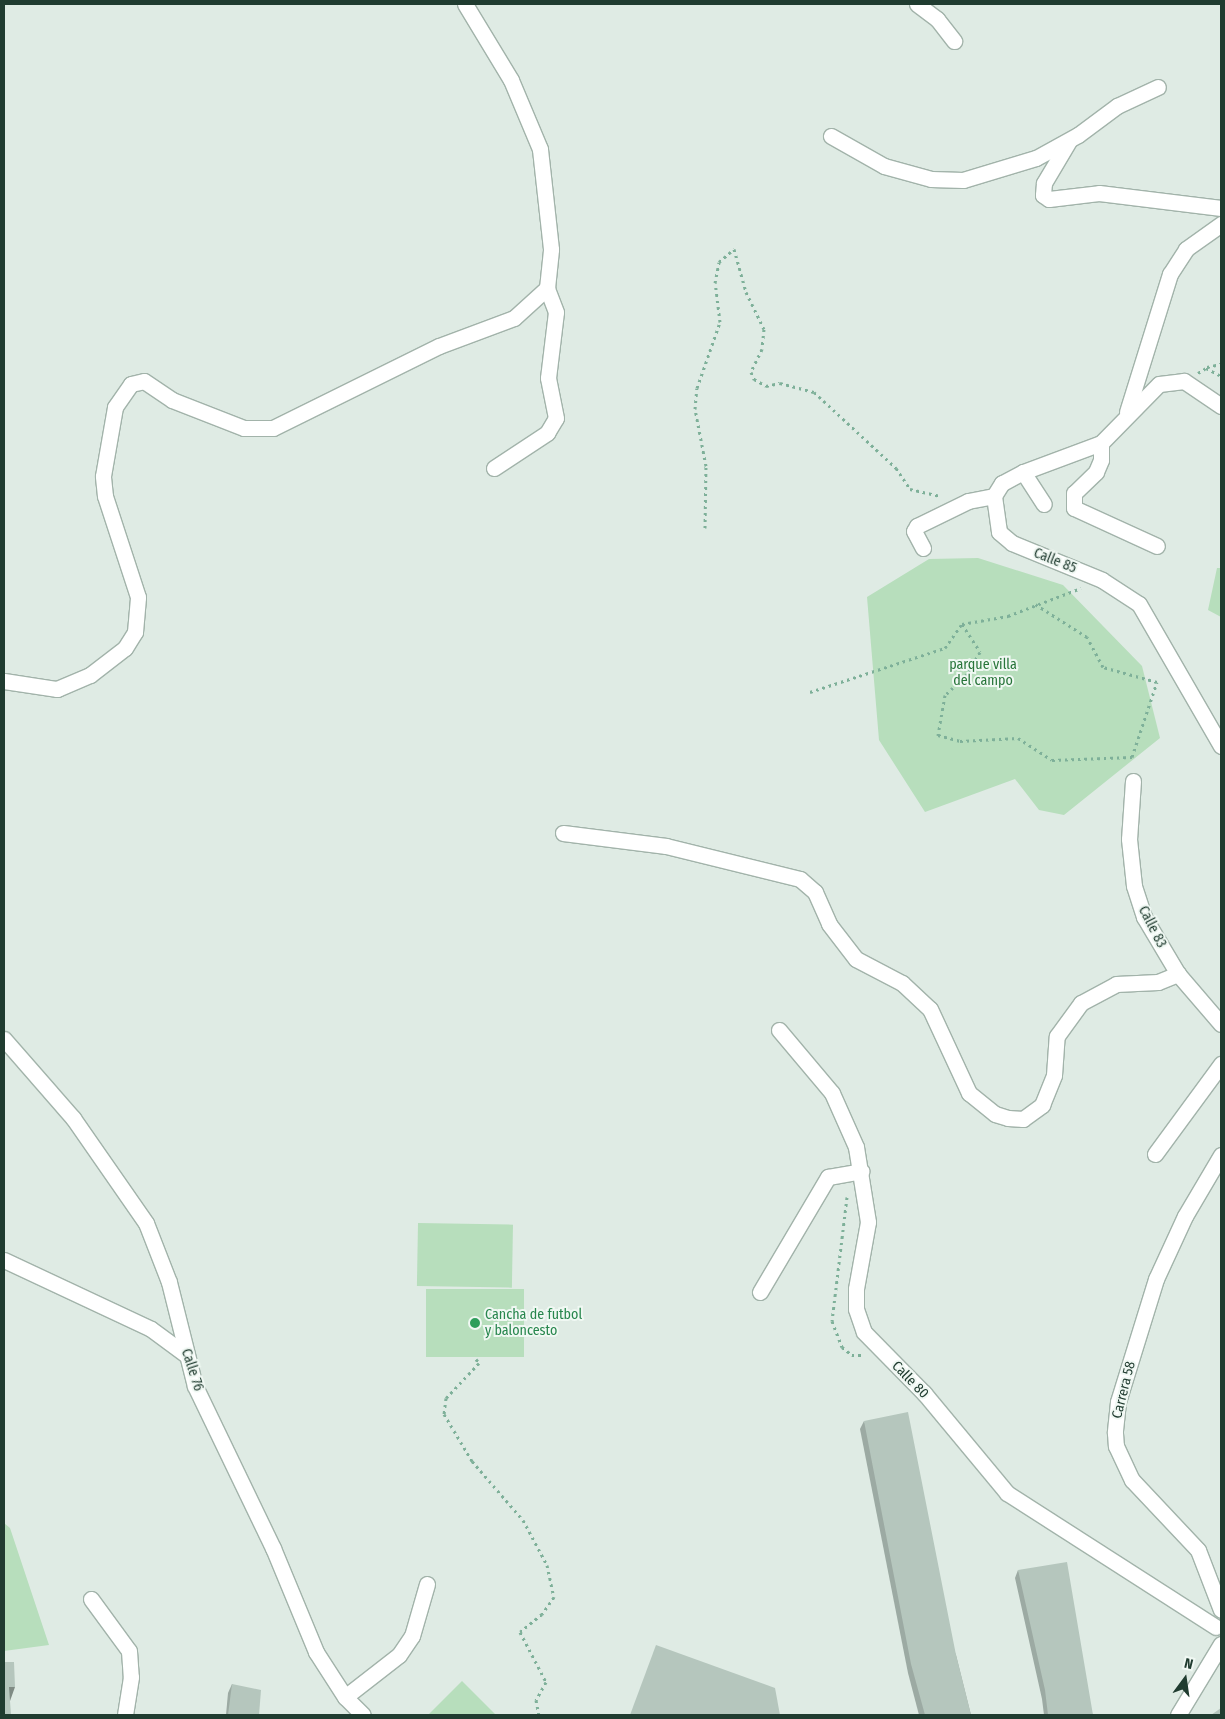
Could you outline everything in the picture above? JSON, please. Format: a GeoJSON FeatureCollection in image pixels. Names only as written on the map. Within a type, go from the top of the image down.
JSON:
{"type":"FeatureCollection","features":[{"type":"Feature","properties":{"kind":"street"},"geometry":{"type":"LineString","coordinates":[[465,4],[511,80],[540,149],[551,248],[546,288],[556,312],[548,378],[554,425],[494,468]]}},
{"type":"Feature","properties":{"kind":"street"},"geometry":{"type":"LineString","coordinates":[[917,4],[937,18],[954,42]]}},
{"type":"Feature","properties":{"kind":"street"},"geometry":{"type":"LineString","coordinates":[[831,136],[884,166],[942,180],[963,180],[1036,158],[1069,141],[1117,106],[1158,87]]}},
{"type":"Feature","properties":{"kind":"street"},"geometry":{"type":"LineString","coordinates":[[1069,141],[1044,183],[1043,195],[1049,199],[1100,193],[1221,208]]}},
{"type":"Feature","properties":{"kind":"street"},"geometry":{"type":"LineString","coordinates":[[1126,416],[1170,274],[1186,249],[1221,224]]}},
{"type":"Feature","properties":{"kind":"street"},"geometry":{"type":"LineString","coordinates":[[4,681],[58,689],[90,675],[125,648],[136,632],[138,597],[105,496],[103,476],[115,407],[131,384],[144,381],[172,400],[244,428],[273,428],[439,346],[514,318],[546,288]]}},
{"type":"Feature","properties":{"kind":"street"},"geometry":{"type":"LineString","coordinates":[[923,548],[914,531],[917,526],[968,501],[994,496],[1002,483],[1023,472],[1101,443],[1159,384],[1171,380],[1184,381],[1221,406]]}},
{"type":"Feature","properties":{"kind":"street"},"geometry":{"type":"LineString","coordinates":[[1101,443],[1101,460],[1096,472],[1074,493],[1074,508],[1157,546]]}},
{"type":"Feature","properties":{"kind":"street"},"geometry":{"type":"LineString","coordinates":[[1023,472],[1044,504]]}},
{"type":"Feature","properties":{"kind":"street","name":"Calle 85"},"geometry":{"type":"LineString","coordinates":[[994,496],[999,532],[1012,543],[1102,580],[1139,604],[1221,746]]}},
{"type":"Feature","properties":{"kind":"street","name":"Calle 83"},"geometry":{"type":"LineString","coordinates":[[1133,781],[1129,839],[1134,886],[1144,916],[1178,974],[1215,1002],[1221,1024]]}},
{"type":"Feature","properties":{"kind":"street"},"geometry":{"type":"LineString","coordinates":[[563,833],[666,846],[800,879],[815,892],[829,924],[856,959],[902,983],[930,1009],[969,1093],[995,1114],[1008,1118],[1023,1119],[1042,1106],[1054,1075],[1057,1036],[1082,1003],[1116,984],[1158,982],[1178,974]]}},
{"type":"Feature","properties":{"kind":"street","name":"Calle 80"},"geometry":{"type":"LineString","coordinates":[[779,1030],[832,1093],[845,1116],[861,1171],[868,1222],[856,1309],[868,1337],[924,1393],[1007,1492],[1218,1623]]}},
{"type":"Feature","properties":{"kind":"street","name":"Calle 76"},"geometry":{"type":"LineString","coordinates":[[4,1039],[73,1118],[146,1223],[169,1282],[185,1354],[195,1386],[273,1548],[316,1652],[345,1698],[363,1715]]}},
{"type":"Feature","properties":{"kind":"street"},"geometry":{"type":"LineString","coordinates":[[1155,1154],[1221,1064]]}},
{"type":"Feature","properties":{"kind":"street","name":"Carrera 58"},"geometry":{"type":"LineString","coordinates":[[1221,1154],[1185,1216],[1156,1279],[1118,1402],[1115,1433],[1116,1446],[1132,1480],[1198,1550],[1221,1610]]}},
{"type":"Feature","properties":{"kind":"street"},"geometry":{"type":"LineString","coordinates":[[760,1292],[828,1177],[861,1171]]}},
{"type":"Feature","properties":{"kind":"street"},"geometry":{"type":"LineString","coordinates":[[4,1260],[151,1329],[185,1354]]}},
{"type":"Feature","properties":{"kind":"street"},"geometry":{"type":"LineString","coordinates":[[345,1698],[408,1642],[427,1584]]}},
{"type":"Feature","properties":{"kind":"street"},"geometry":{"type":"LineString","coordinates":[[91,1599],[129,1651],[131,1677],[125,1715]]}},
{"type":"Feature","properties":{"kind":"street"},"geometry":{"type":"LineString","coordinates":[[1178,1715],[1221,1644],[1218,1623]]}},
{"type":"Feature","properties":{"kind":"path"},"geometry":{"type":"LineString","coordinates":[[705,528],[705,450],[696,395],[700,370],[720,322],[715,284],[719,262],[734,250],[746,292],[764,329],[762,348],[751,372],[754,379],[766,386],[799,386],[825,400],[896,468],[910,489],[968,501]]}},
{"type":"Feature","properties":{"kind":"path"},"geometry":{"type":"LineString","coordinates":[[1206,368],[1221,364]]}},
{"type":"Feature","properties":{"kind":"path"},"geometry":{"type":"LineString","coordinates":[[810,692],[945,648],[962,624],[1008,616],[1035,604],[1102,580]]}},
{"type":"Feature","properties":{"kind":"path"},"geometry":{"type":"LineString","coordinates":[[962,624],[980,652],[966,674],[944,695],[938,735],[960,741],[1018,738],[1052,760],[1132,757],[1157,682],[1103,667],[1087,637],[1035,604]]}},
{"type":"Feature","properties":{"kind":"path"},"geometry":{"type":"LineString","coordinates":[[476,1359],[479,1363],[446,1398],[444,1414],[472,1461],[523,1520],[547,1564],[554,1597],[542,1614],[520,1632],[546,1682],[536,1700],[539,1715]]}},
{"type":"Feature","properties":{"kind":"green space","name":"parque villa del campo"},"geometry":{"type":"Polygon","coordinates":[[[978,558],[1063,585],[1142,666],[1160,738],[1064,815],[1039,810],[1015,779],[925,812],[879,740],[867,597],[929,559],[978,558]]]}},
{"type":"Feature","properties":{"kind":"green space"},"geometry":{"type":"Polygon","coordinates":[[[1217,568],[1221,568],[1221,617],[1208,610],[1217,568]]]}},
{"type":"Feature","properties":{"kind":"green space","name":"Cancha de futbol y baloncesto"},"geometry":{"type":"Polygon","coordinates":[[[418,1223],[513,1225],[512,1288],[417,1286],[418,1223]]]}},
{"type":"Feature","properties":{"kind":"green space","name":"Cancha de futbol y baloncesto"},"geometry":{"type":"Polygon","coordinates":[[[426,1289],[524,1289],[524,1357],[426,1357],[426,1289]]]}},
{"type":"Feature","properties":{"kind":"green space"},"geometry":{"type":"Polygon","coordinates":[[[4,1523],[10,1528],[49,1645],[4,1651],[4,1523]]]}},
{"type":"Feature","properties":{"kind":"green space"},"geometry":{"type":"Polygon","coordinates":[[[462,1681],[496,1715],[428,1715],[462,1681]]]}},
{"type":"Feature","properties":{"kind":"building"},"geometry":{"type":"Polygon","coordinates":[[[908,1412],[956,1655],[971,1715],[925,1715],[911,1664],[864,1421],[908,1412]]]}},
{"type":"Feature","properties":{"kind":"building"},"geometry":{"type":"Polygon","coordinates":[[[1067,1562],[1093,1715],[1048,1715],[1045,1690],[1018,1570],[1067,1562]]]}},
{"type":"Feature","properties":{"kind":"building"},"geometry":{"type":"Polygon","coordinates":[[[656,1645],[775,1688],[780,1715],[630,1715],[656,1645]]]}},
{"type":"Feature","properties":{"kind":"building"},"geometry":{"type":"Polygon","coordinates":[[[4,1662],[14,1662],[15,1687],[9,1687],[11,1715],[4,1715],[4,1662]]]}},
{"type":"Feature","properties":{"kind":"building"},"geometry":{"type":"Polygon","coordinates":[[[232,1684],[261,1690],[259,1715],[228,1715],[232,1684]]]}},
{"type":"Feature","properties":{"kind":"building"},"geometry":{"type":"Polygon","coordinates":[[[1221,1708],[1221,1715],[1211,1715],[1221,1708]]]}},
{"type":"Feature","properties":{"kind":"place","name":"Cancha de futbol y baloncesto"},"geometry":{"type":"Point","coordinates":[475,1323]}}]}
